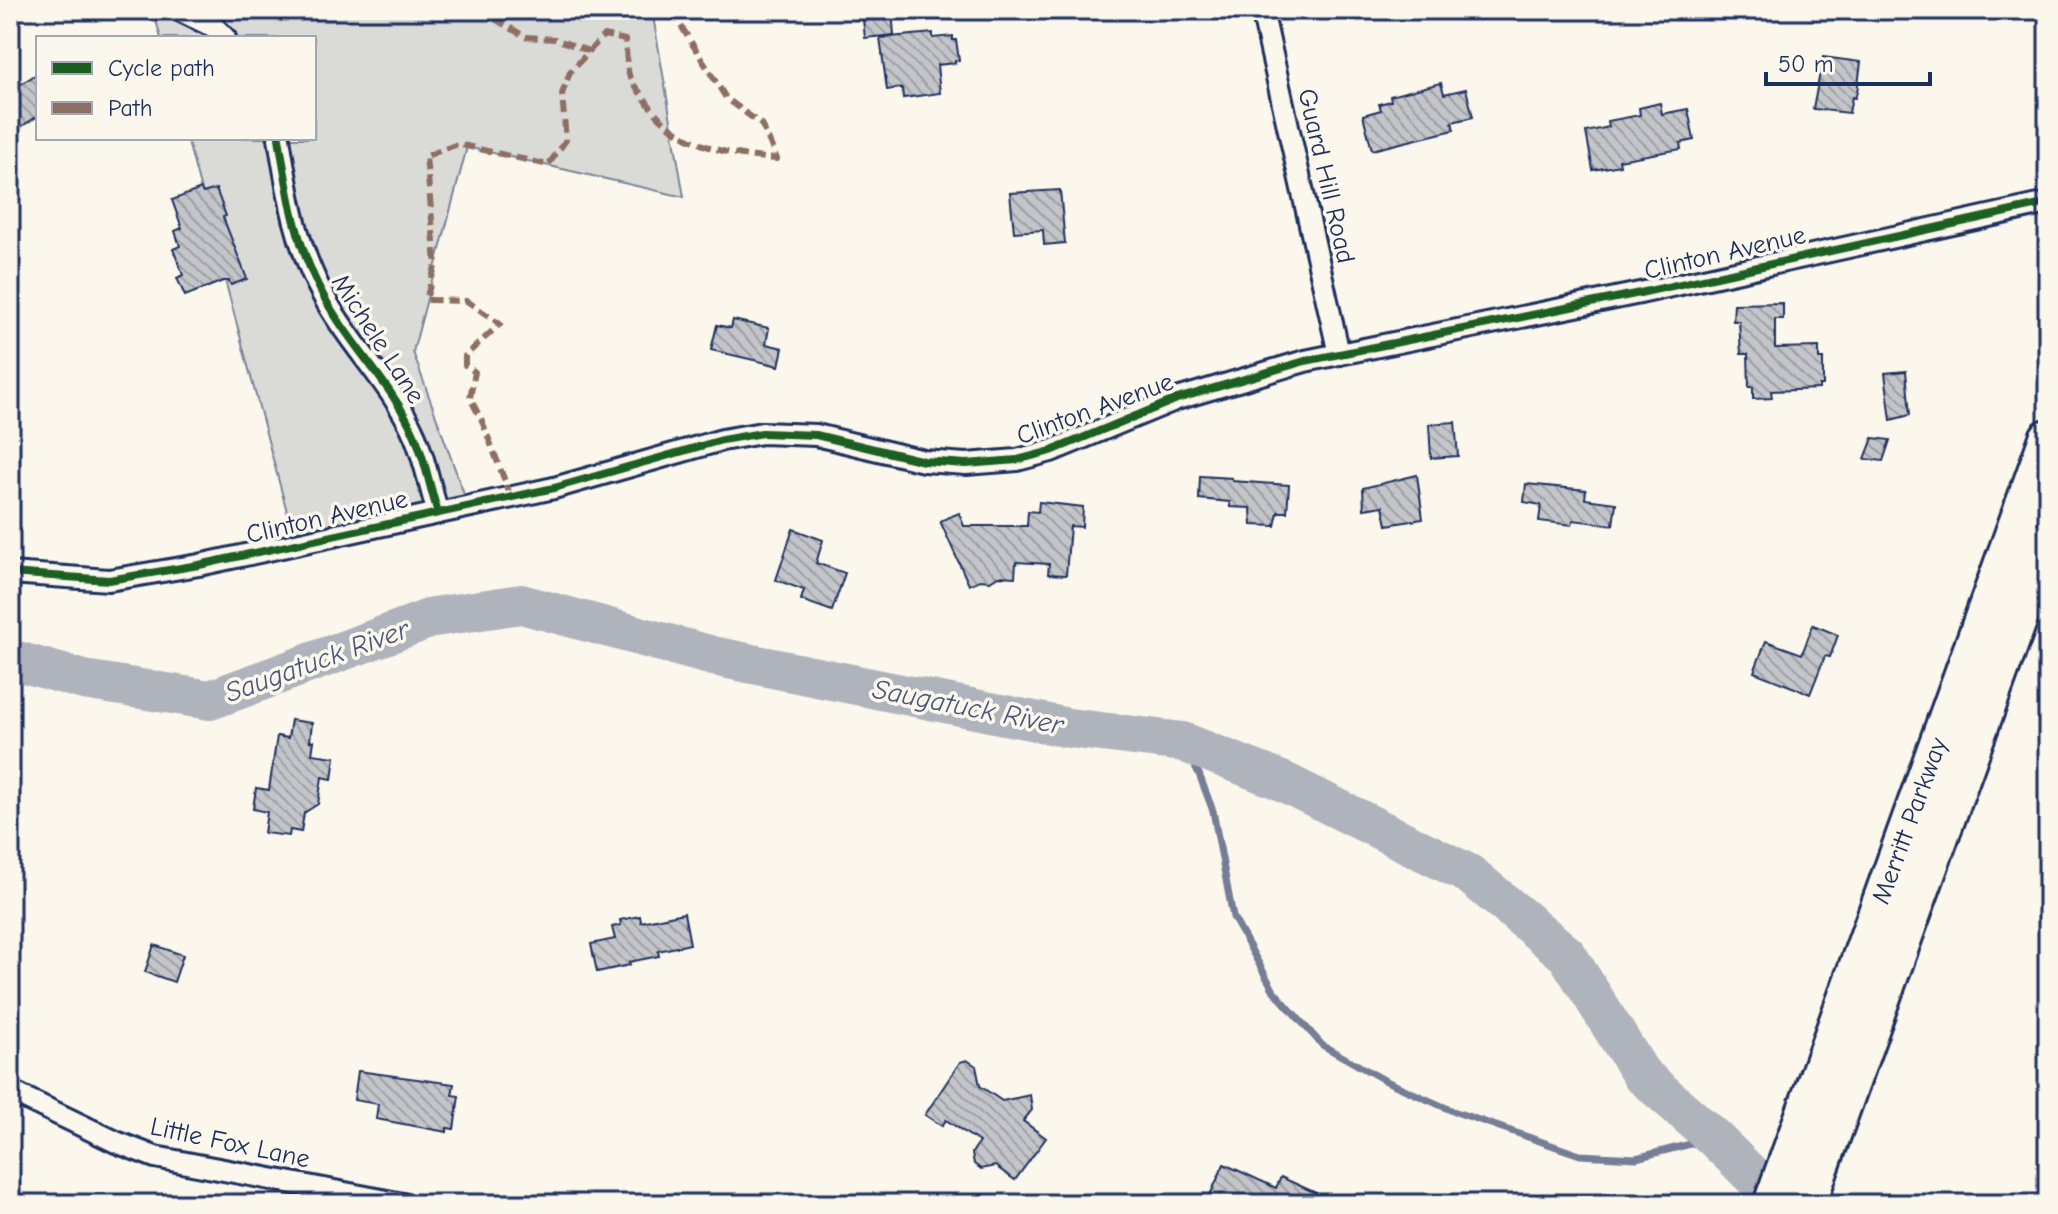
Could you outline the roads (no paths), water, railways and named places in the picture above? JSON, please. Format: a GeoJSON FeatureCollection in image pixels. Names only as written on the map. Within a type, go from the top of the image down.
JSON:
{"type":"FeatureCollection","features":[{"type":"Feature","properties":{"kind":"highway","name":"Merritt Parkway"},"geometry":{"type":"LineString","coordinates":[[1807,1204],[1833,1084],[2048,438]]}},
{"type":"Feature","properties":{"kind":"highway","name":"Merritt Parkway"},"geometry":{"type":"LineString","coordinates":[[1772,1204],[1833,1084],[2048,538]]}},
{"type":"Feature","properties":{"kind":"street"},"geometry":{"type":"LineString","coordinates":[[179,10],[214,27],[223,36]]}},
{"type":"Feature","properties":{"kind":"street","name":"Guard Hill Road"},"geometry":{"type":"LineString","coordinates":[[1262,10],[1339,354]]}},
{"type":"Feature","properties":{"kind":"street","name":"Michele Lane"},"geometry":{"type":"LineString","coordinates":[[279,140],[290,212],[306,258],[344,330],[392,395],[415,436],[438,513]]}},
{"type":"Feature","properties":{"kind":"street","name":"Clinton Avenue"},"geometry":{"type":"LineString","coordinates":[[10,573],[109,580],[214,562],[554,488],[722,440],[762,433],[816,435],[924,461],[974,464],[1017,460],[1051,451],[1177,399],[1339,354],[1640,293],[2048,203]]}},
{"type":"Feature","properties":{"kind":"street","name":"Little Fox Lane"},"geometry":{"type":"LineString","coordinates":[[10,1091],[116,1142],[155,1157],[403,1204]]}},
{"type":"Feature","properties":{"kind":"waterway","name":"Saugatuck River"},"geometry":{"type":"LineString","coordinates":[[10,659],[84,680],[210,700],[434,617],[521,604],[713,656],[1069,728],[1183,742],[1282,781],[1469,874],[1567,955],[1641,1074],[1714,1138],[1781,1204]]}},
{"type":"Feature","properties":{"kind":"waterway"},"geometry":{"type":"LineString","coordinates":[[1183,742],[1213,811],[1233,917],[1274,991],[1322,1045],[1386,1081],[1453,1111],[1580,1155],[1636,1158],[1714,1138]]}}]}
